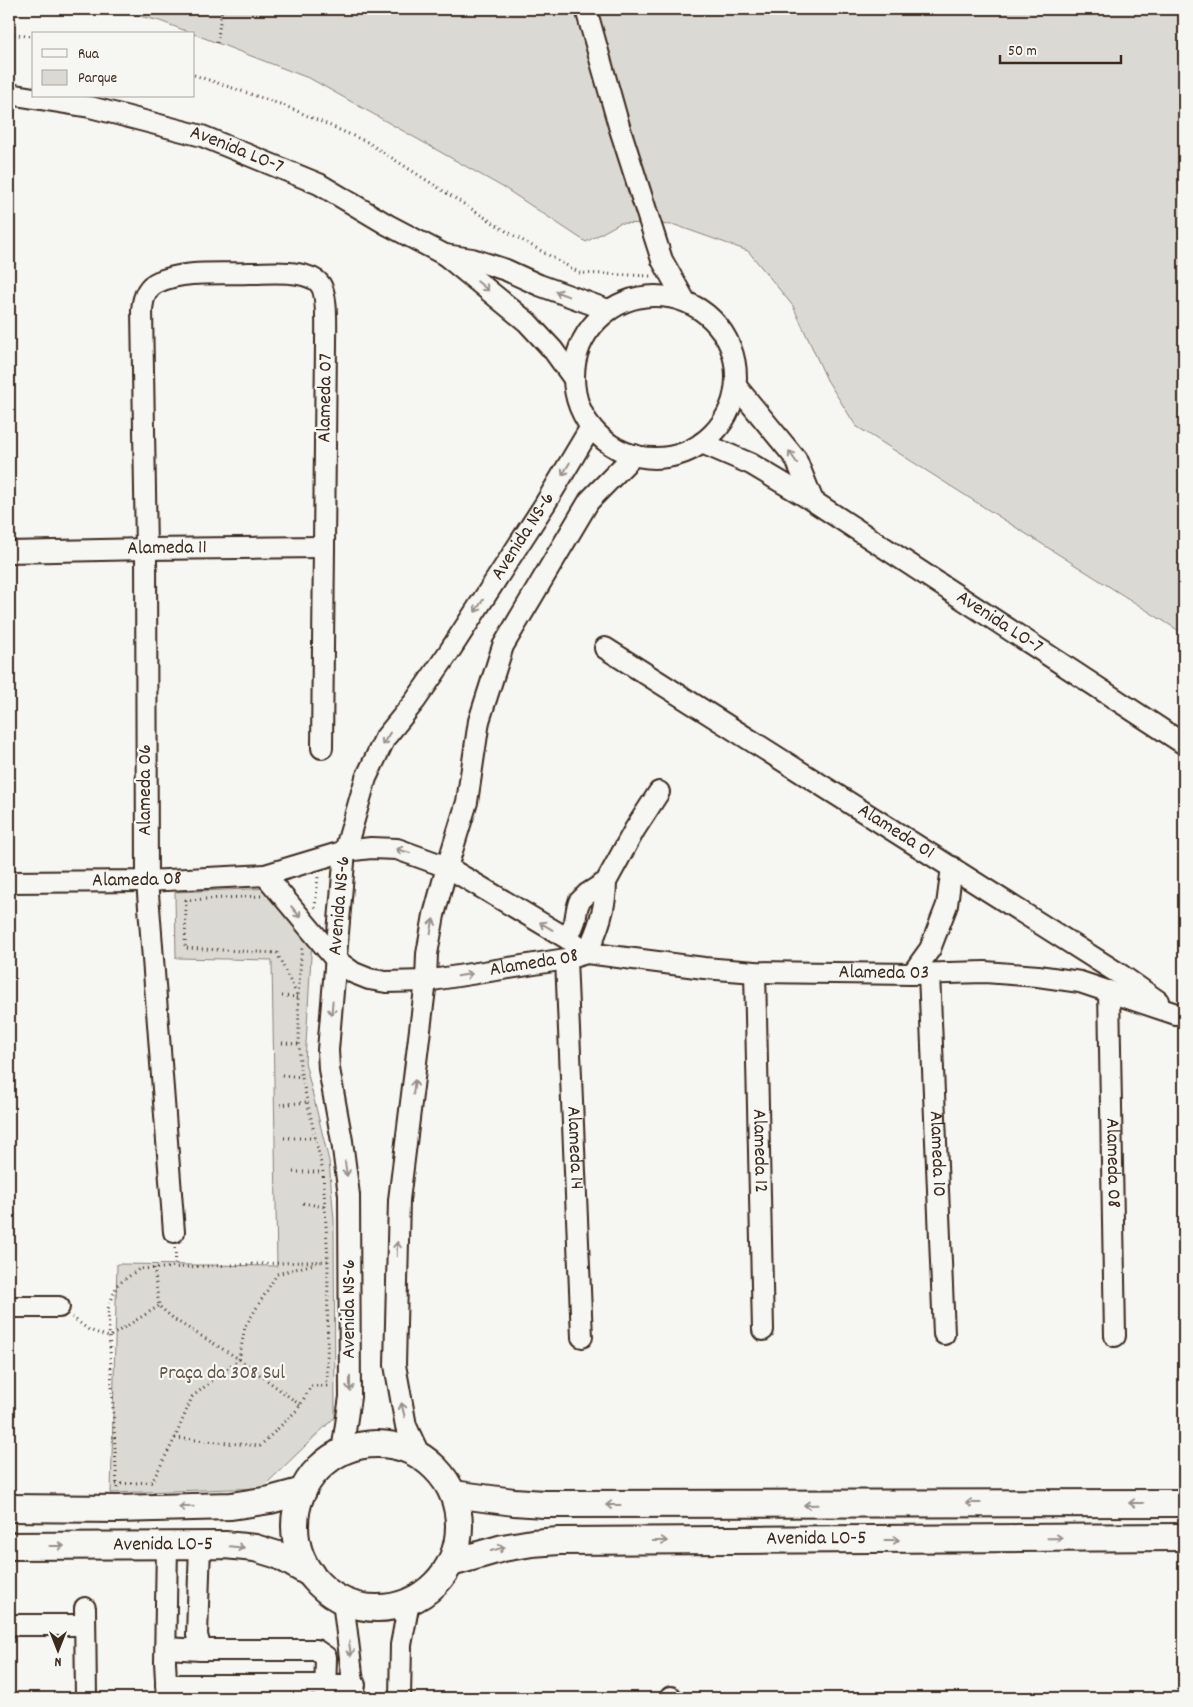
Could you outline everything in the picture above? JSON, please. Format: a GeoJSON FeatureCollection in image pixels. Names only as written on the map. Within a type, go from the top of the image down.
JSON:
{"type":"FeatureCollection","features":[{"type":"Feature","properties":{"kind":"main road"},"geometry":{"type":"LineString","coordinates":[[368,1444],[395,1446],[420,1456],[440,1472],[453,1494],[460,1517],[459,1541],[451,1563],[433,1586],[409,1602],[387,1608],[365,1607],[343,1601],[325,1590],[311,1574],[298,1548],[295,1519],[303,1490],[313,1475],[326,1462],[342,1452],[368,1444]]}},
{"type":"Feature","properties":{"kind":"main road","name":"Avenida LO-5"},"geometry":{"type":"LineString","coordinates":[[9,1508],[117,1497],[232,1506],[270,1500],[303,1490]]}},
{"type":"Feature","properties":{"kind":"main road","name":"Avenida LO-5"},"geometry":{"type":"LineString","coordinates":[[453,1494],[544,1504],[1184,1503]]}},
{"type":"Feature","properties":{"kind":"main road","name":"Avenida LO-5"},"geometry":{"type":"LineString","coordinates":[[451,1563],[503,1548],[560,1541],[1184,1537]]}},
{"type":"Feature","properties":{"kind":"main road","name":"Avenida LO-5"},"geometry":{"type":"LineString","coordinates":[[9,1546],[224,1545],[255,1548],[278,1555],[311,1574]]}},
{"type":"Feature","properties":{"kind":"street"},"geometry":{"type":"LineString","coordinates":[[586,9],[659,268],[685,301],[708,315],[725,335],[735,360],[736,386],[730,408],[718,428],[702,443],[669,457],[634,455],[610,444],[591,427],[578,404],[574,379],[576,359],[582,340],[593,324],[608,310],[632,299],[659,296],[685,301]]}},
{"type":"Feature","properties":{"kind":"street","name":"Avenida LO-7"},"geometry":{"type":"LineString","coordinates":[[9,94],[32,98]]}},
{"type":"Feature","properties":{"kind":"street","name":"Avenida LO-7"},"geometry":{"type":"LineString","coordinates":[[34,98],[90,107],[202,136],[319,184],[388,225],[445,255],[528,322],[553,350],[574,379]]}},
{"type":"Feature","properties":{"kind":"street","name":"Avenida LO-7"},"geometry":{"type":"LineString","coordinates":[[445,255],[472,259],[506,270],[539,285],[608,310]]}},
{"type":"Feature","properties":{"kind":"street"},"geometry":{"type":"LineString","coordinates":[[646,296],[659,268]]}},
{"type":"Feature","properties":{"kind":"street","name":"Alameda 07"},"geometry":{"type":"LineString","coordinates":[[143,346],[144,298],[149,288],[157,282],[190,275],[298,274],[319,283],[323,291],[326,342],[322,748]]}},
{"type":"Feature","properties":{"kind":"street","name":"Alameda 06"},"geometry":{"type":"LineString","coordinates":[[143,346],[147,881],[174,1232]]}},
{"type":"Feature","properties":{"kind":"street"},"geometry":{"type":"LineString","coordinates":[[736,386],[796,459],[813,501]]}},
{"type":"Feature","properties":{"kind":"street","name":"Avenida NS-6"},"geometry":{"type":"LineString","coordinates":[[342,1452],[350,1397],[350,1195],[328,1059],[345,852],[366,778],[385,738],[415,701],[449,652],[535,519],[591,427]]}},
{"type":"Feature","properties":{"kind":"street","name":"Avenida LO-7"},"geometry":{"type":"LineString","coordinates":[[702,443],[750,464],[813,501],[1184,744]]}},
{"type":"Feature","properties":{"kind":"street","name":"Avenida NS-6"},"geometry":{"type":"LineString","coordinates":[[420,1456],[406,1426],[394,1365],[399,1200],[426,981],[427,954],[434,916],[467,802],[479,721],[503,646],[589,501],[634,455]]}},
{"type":"Feature","properties":{"kind":"street","name":"Alameda 11"},"geometry":{"type":"LineString","coordinates":[[9,552],[324,548]]}},
{"type":"Feature","properties":{"kind":"street","name":"Alameda 01"},"geometry":{"type":"LineString","coordinates":[[605,648],[1121,975],[1180,1016]]}},
{"type":"Feature","properties":{"kind":"street"},"geometry":{"type":"LineString","coordinates":[[587,953],[598,930],[604,910],[606,882],[635,829],[659,792]]}},
{"type":"Feature","properties":{"kind":"street","name":"Alameda 08"},"geometry":{"type":"LineString","coordinates":[[9,882],[147,881],[265,875],[345,852],[370,848],[397,849],[447,867],[567,949],[587,953]]}},
{"type":"Feature","properties":{"kind":"street"},"geometry":{"type":"LineString","coordinates":[[920,974],[947,905],[952,867]]}},
{"type":"Feature","properties":{"kind":"street","name":"Alameda 08"},"geometry":{"type":"LineString","coordinates":[[265,875],[308,934],[336,960],[354,973],[369,980],[386,982],[426,981],[567,949]]}},
{"type":"Feature","properties":{"kind":"street"},"geometry":{"type":"LineString","coordinates":[[567,949],[576,921],[576,909],[579,902],[587,894],[606,882]]}},
{"type":"Feature","properties":{"kind":"street","name":"Alameda 14"},"geometry":{"type":"LineString","coordinates":[[567,949],[582,1337]]}},
{"type":"Feature","properties":{"kind":"street","name":"Alameda 03"},"geometry":{"type":"LineString","coordinates":[[587,953],[704,968],[755,972],[920,974],[985,972],[1038,976],[1080,982],[1180,1016]]}},
{"type":"Feature","properties":{"kind":"street","name":"Alameda 12"},"geometry":{"type":"LineString","coordinates":[[755,972],[762,1330]]}},
{"type":"Feature","properties":{"kind":"street","name":"Alameda 10"},"geometry":{"type":"LineString","coordinates":[[920,974],[944,1334]]}},
{"type":"Feature","properties":{"kind":"street","name":"Alameda 08"},"geometry":{"type":"LineString","coordinates":[[1109,991],[1114,1336]]}},
{"type":"Feature","properties":{"kind":"street"},"geometry":{"type":"LineString","coordinates":[[9,1307],[59,1307]]}},
{"type":"Feature","properties":{"kind":"street"},"geometry":{"type":"LineString","coordinates":[[200,1545],[197,1635],[201,1650]]}},
{"type":"Feature","properties":{"kind":"street"},"geometry":{"type":"LineString","coordinates":[[167,1546],[166,1692],[355,1692],[343,1601]]}},
{"type":"Feature","properties":{"kind":"street"},"geometry":{"type":"LineString","coordinates":[[400,1698],[401,1646],[409,1602]]}},
{"type":"Feature","properties":{"kind":"street"},"geometry":{"type":"LineString","coordinates":[[9,1624],[85,1616],[86,1698]]}},
{"type":"Feature","properties":{"kind":"street"},"geometry":{"type":"LineString","coordinates":[[166,1648],[201,1650],[316,1650],[326,1656],[325,1692]]}},
{"type":"Feature","properties":{"kind":"path"},"geometry":{"type":"LineString","coordinates":[[216,43],[222,9]]}},
{"type":"Feature","properties":{"kind":"path"},"geometry":{"type":"LineString","coordinates":[[9,34],[32,37]]}},
{"type":"Feature","properties":{"kind":"path"},"geometry":{"type":"LineString","coordinates":[[195,75],[283,105],[367,142],[506,231],[580,273],[659,268]]}},
{"type":"Feature","properties":{"kind":"path"},"geometry":{"type":"LineString","coordinates":[[176,1438],[260,1446],[298,1409],[311,1386],[327,1386],[328,1261],[323,1172],[302,1077],[298,997],[320,859]]}},
{"type":"Feature","properties":{"kind":"path"},"geometry":{"type":"LineString","coordinates":[[264,896],[186,900],[184,948],[277,953],[298,997]]}},
{"type":"Feature","properties":{"kind":"path"},"geometry":{"type":"LineString","coordinates":[[282,996],[298,997]]}},
{"type":"Feature","properties":{"kind":"path"},"geometry":{"type":"LineString","coordinates":[[282,1043],[299,1044]]}},
{"type":"Feature","properties":{"kind":"path"},"geometry":{"type":"LineString","coordinates":[[282,1075],[302,1077]]}},
{"type":"Feature","properties":{"kind":"path"},"geometry":{"type":"LineString","coordinates":[[280,1105],[307,1102]]}},
{"type":"Feature","properties":{"kind":"path"},"geometry":{"type":"LineString","coordinates":[[284,1138],[315,1138]]}},
{"type":"Feature","properties":{"kind":"path"},"geometry":{"type":"LineString","coordinates":[[293,1172],[323,1172]]}},
{"type":"Feature","properties":{"kind":"path"},"geometry":{"type":"LineString","coordinates":[[303,1203],[325,1207]]}},
{"type":"Feature","properties":{"kind":"path"},"geometry":{"type":"LineString","coordinates":[[328,1261],[277,1274],[245,1327],[239,1359],[192,1397],[176,1438],[152,1482],[117,1497],[108,1309],[117,1285],[139,1269],[328,1261]]}},
{"type":"Feature","properties":{"kind":"path"},"geometry":{"type":"LineString","coordinates":[[154,1268],[159,1306],[175,1320],[239,1359],[300,1405]]}},
{"type":"Feature","properties":{"kind":"path"},"geometry":{"type":"LineString","coordinates":[[109,1337],[159,1306]]}},
{"type":"Feature","properties":{"kind":"path"},"geometry":{"type":"LineString","coordinates":[[59,1307],[89,1330],[109,1337]]}},
{"type":"Feature","properties":{"kind":"green space"},"geometry":{"type":"Polygon","coordinates":[[[110,9],[1184,9],[1184,634],[856,426],[827,380],[793,306],[748,251],[675,225],[620,223],[586,242],[506,189],[311,79],[195,34],[195,32],[189,32],[160,21],[110,9]]]}},
{"type":"Feature","properties":{"kind":"green space","name":"Praça da 308 Sul"},"geometry":{"type":"Polygon","coordinates":[[[273,888],[312,938],[305,1062],[329,1161],[334,1220],[335,1417],[262,1488],[111,1493],[117,1264],[277,1266],[272,960],[176,958],[175,892],[273,888]]]}}]}
